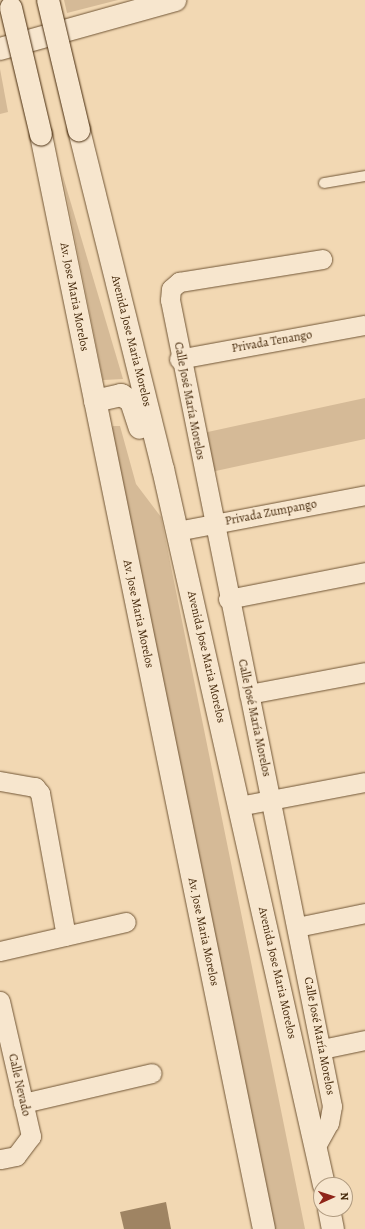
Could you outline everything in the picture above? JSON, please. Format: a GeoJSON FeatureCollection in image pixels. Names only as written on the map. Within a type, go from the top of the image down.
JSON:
{"type":"FeatureCollection","features":[{"type":"Feature","properties":{"kind":"main road","name":"Avenida Jose Maria Morelos"},"geometry":{"type":"LineString","coordinates":[[48,0],[163,469],[322,1177]]}},
{"type":"Feature","properties":{"kind":"main road"},"geometry":{"type":"LineString","coordinates":[[0,49],[175,0]]}},
{"type":"Feature","properties":{"kind":"main road","name":"Av. Jose Maria Morelos"},"geometry":{"type":"LineString","coordinates":[[10,4],[41,135],[264,1229]]}},
{"type":"Feature","properties":{"kind":"main road"},"geometry":{"type":"LineString","coordinates":[[95,401],[120,395],[131,401],[147,448],[163,469]]}},
{"type":"Feature","properties":{"kind":"main road"},"geometry":{"type":"LineString","coordinates":[[331,1217],[333,1229]]}},
{"type":"Feature","properties":{"kind":"street","name":"Calle José María Morelos"},"geometry":{"type":"LineString","coordinates":[[316,1146],[329,1123],[332,1106],[272,798],[228,599],[179,360],[171,288],[179,282],[322,258]]}},
{"type":"Feature","properties":{"kind":"street","name":"Privada Tenango"},"geometry":{"type":"LineString","coordinates":[[179,360],[365,325]]}},
{"type":"Feature","properties":{"kind":"street","name":"Privada Zumpango"},"geometry":{"type":"LineString","coordinates":[[177,531],[365,495]]}},
{"type":"Feature","properties":{"kind":"street"},"geometry":{"type":"LineString","coordinates":[[228,599],[365,572]]}},
{"type":"Feature","properties":{"kind":"street"},"geometry":{"type":"LineString","coordinates":[[249,694],[365,672]]}},
{"type":"Feature","properties":{"kind":"street"},"geometry":{"type":"LineString","coordinates":[[0,781],[35,787],[40,793],[66,936]]}},
{"type":"Feature","properties":{"kind":"street"},"geometry":{"type":"LineString","coordinates":[[239,806],[272,798],[365,782]]}},
{"type":"Feature","properties":{"kind":"street"},"geometry":{"type":"LineString","coordinates":[[297,927],[365,913]]}},
{"type":"Feature","properties":{"kind":"street"},"geometry":{"type":"LineString","coordinates":[[0,951],[126,922]]}},
{"type":"Feature","properties":{"kind":"street","name":"Calle Nevado"},"geometry":{"type":"LineString","coordinates":[[0,1000],[31,1136],[27,1146],[16,1156],[0,1159]]}},
{"type":"Feature","properties":{"kind":"street"},"geometry":{"type":"LineString","coordinates":[[322,1049],[365,1040]]}},
{"type":"Feature","properties":{"kind":"street"},"geometry":{"type":"LineString","coordinates":[[23,1103],[152,1073]]}},
{"type":"Feature","properties":{"kind":"lane"},"geometry":{"type":"LineString","coordinates":[[324,183],[365,176]]}},
{"type":"Feature","properties":{"kind":"shaded area"},"geometry":{"type":"Polygon","coordinates":[[[64,0],[118,0],[67,13],[64,0]]]}},
{"type":"Feature","properties":{"kind":"shaded area"},"geometry":{"type":"Polygon","coordinates":[[[0,69],[8,112],[0,114],[0,69]]]}},
{"type":"Feature","properties":{"kind":"shaded area"},"geometry":{"type":"Polygon","coordinates":[[[62,173],[123,379],[103,380],[62,173]]]}},
{"type":"Feature","properties":{"kind":"shaded area"},"geometry":{"type":"Polygon","coordinates":[[[365,398],[365,439],[211,472],[203,433],[365,398]]]}},
{"type":"Feature","properties":{"kind":"shaded area"},"geometry":{"type":"Polygon","coordinates":[[[113,426],[120,426],[136,484],[161,517],[305,1229],[273,1229],[110,433],[113,426]]]}},
{"type":"Feature","properties":{"kind":"building"},"geometry":{"type":"Polygon","coordinates":[[[166,1202],[171,1229],[124,1229],[120,1212],[166,1202]]]}}]}
